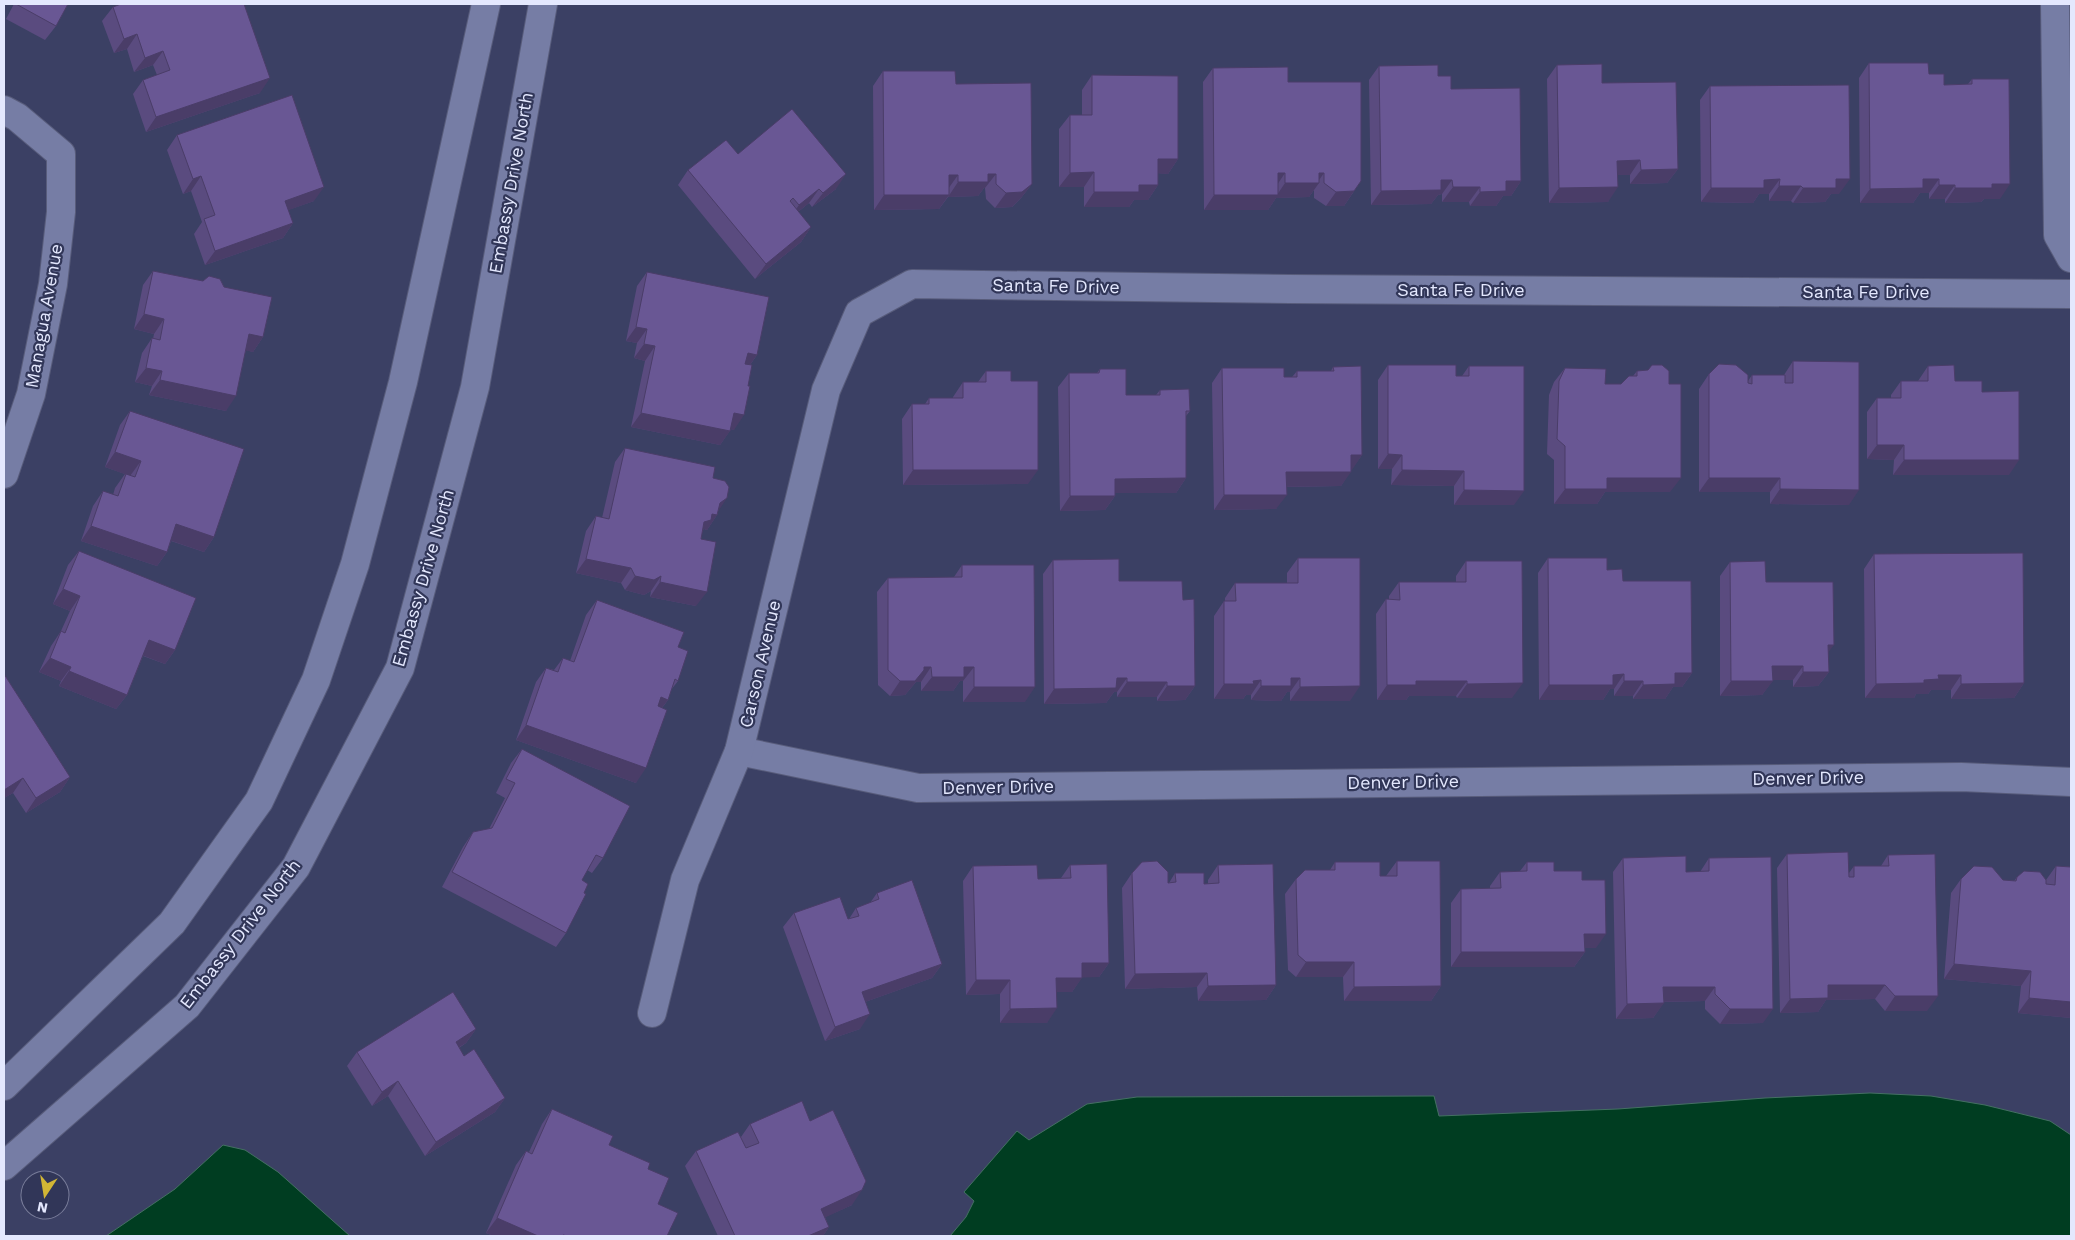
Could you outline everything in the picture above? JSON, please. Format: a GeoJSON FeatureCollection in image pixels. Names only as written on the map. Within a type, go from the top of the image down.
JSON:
{"type":"FeatureCollection","features":[{"type":"Feature","properties":{"kind":"street"},"geometry":{"type":"LineString","coordinates":[[4,1086],[172,923],[259,801],[316,680],[355,564],[403,382],[486,4]]}},
{"type":"Feature","properties":{"kind":"street","name":"Embassy Drive North"},"geometry":{"type":"LineString","coordinates":[[4,1166],[187,1006],[296,867],[400,668],[475,387],[543,4]]}},
{"type":"Feature","properties":{"kind":"street"},"geometry":{"type":"LineString","coordinates":[[2055,4],[2058,235],[2071,258]]}},
{"type":"Feature","properties":{"kind":"street","name":"Managua Avenue"},"geometry":{"type":"LineString","coordinates":[[4,110],[18,117],[60,154],[61,212],[53,284],[31,394],[4,474]]}},
{"type":"Feature","properties":{"kind":"street","name":"Santa Fe Drive"},"geometry":{"type":"LineString","coordinates":[[859,313],[912,284],[1300,289],[2071,294]]}},
{"type":"Feature","properties":{"kind":"street","name":"Carson Avenue"},"geometry":{"type":"LineString","coordinates":[[652,1013],[685,880],[739,751],[826,390],[859,313]]}},
{"type":"Feature","properties":{"kind":"street","name":"Denver Drive"},"geometry":{"type":"LineString","coordinates":[[739,751],[918,788],[1960,777],[2071,782]]}},
{"type":"Feature","properties":{"kind":"shaded area"},"geometry":{"type":"Polygon","coordinates":[[[1870,1093],[1931,1096],[1985,1105],[2050,1121],[2071,1135],[2071,1236],[950,1236],[966,1217],[974,1201],[964,1192],[1017,1131],[1029,1140],[1087,1104],[1137,1097],[1434,1096],[1439,1116],[1618,1109],[1765,1098],[1870,1093]]]}},
{"type":"Feature","properties":{"kind":"shaded area"},"geometry":{"type":"Polygon","coordinates":[[[223,1145],[245,1150],[278,1172],[350,1236],[106,1236],[175,1189],[223,1145]]]}},
{"type":"Feature","properties":{"kind":"building"},"geometry":{"type":"Polygon","coordinates":[[[16,4],[68,4],[56,26],[16,4]]]}},
{"type":"Feature","properties":{"kind":"building"},"geometry":{"type":"Polygon","coordinates":[[[121,4],[244,4],[270,78],[156,117],[143,80],[170,70],[163,51],[145,58],[137,34],[124,39],[113,7],[121,4]]]}},
{"type":"Feature","properties":{"kind":"building"},"geometry":{"type":"Polygon","coordinates":[[[1869,63],[1928,63],[1929,74],[1944,74],[1944,85],[1972,84],[1972,79],[2009,79],[2010,184],[1992,184],[1992,188],[1955,188],[1955,185],[1939,185],[1939,179],[1923,179],[1923,188],[1870,189],[1869,63]]]}},
{"type":"Feature","properties":{"kind":"building"},"geometry":{"type":"Polygon","coordinates":[[[1602,64],[1602,83],[1676,82],[1678,169],[1641,170],[1640,160],[1617,161],[1618,187],[1559,188],[1557,65],[1602,64]]]}},
{"type":"Feature","properties":{"kind":"building"},"geometry":{"type":"Polygon","coordinates":[[[1438,65],[1438,76],[1451,76],[1451,89],[1520,88],[1521,181],[1506,181],[1506,191],[1480,192],[1480,187],[1453,187],[1452,180],[1441,180],[1441,190],[1381,191],[1379,66],[1438,65]]]}},
{"type":"Feature","properties":{"kind":"building"},"geometry":{"type":"Polygon","coordinates":[[[1288,67],[1288,82],[1361,82],[1361,181],[1354,191],[1336,192],[1324,183],[1324,173],[1319,173],[1319,183],[1285,183],[1285,173],[1278,173],[1278,195],[1214,195],[1213,68],[1288,67]]]}},
{"type":"Feature","properties":{"kind":"building"},"geometry":{"type":"Polygon","coordinates":[[[883,71],[955,71],[956,84],[1031,83],[1032,184],[1022,192],[1006,193],[996,184],[996,174],[988,174],[988,182],[958,182],[958,175],[949,175],[949,195],[884,195],[883,71]]]}},
{"type":"Feature","properties":{"kind":"building"},"geometry":{"type":"Polygon","coordinates":[[[1092,75],[1178,76],[1178,159],[1158,159],[1158,185],[1139,185],[1139,192],[1094,192],[1094,172],[1070,173],[1070,115],[1092,115],[1092,75]]]}},
{"type":"Feature","properties":{"kind":"building"},"geometry":{"type":"Polygon","coordinates":[[[1849,85],[1850,179],[1836,179],[1836,188],[1779,186],[1780,179],[1764,180],[1764,188],[1711,188],[1710,86],[1849,85]]]}},
{"type":"Feature","properties":{"kind":"building"},"geometry":{"type":"Polygon","coordinates":[[[292,95],[324,187],[285,201],[293,223],[215,251],[204,219],[215,215],[201,176],[193,179],[177,135],[292,95]]]}},
{"type":"Feature","properties":{"kind":"building"},"geometry":{"type":"Polygon","coordinates":[[[792,109],[846,174],[823,193],[819,189],[799,205],[793,198],[790,201],[811,227],[766,264],[688,170],[726,140],[738,154],[792,109]]]}},
{"type":"Feature","properties":{"kind":"building"},"geometry":{"type":"Polygon","coordinates":[[[153,271],[203,281],[209,276],[220,279],[224,287],[272,297],[263,337],[249,334],[236,396],[160,380],[162,371],[146,368],[152,338],[160,340],[164,319],[144,314],[153,271]]]}},
{"type":"Feature","properties":{"kind":"building"},"geometry":{"type":"Polygon","coordinates":[[[647,272],[769,297],[757,355],[748,353],[745,364],[752,365],[744,415],[734,413],[730,431],[641,413],[655,346],[644,344],[647,329],[636,327],[647,272]]]}},
{"type":"Feature","properties":{"kind":"building"},"geometry":{"type":"Polygon","coordinates":[[[1793,361],[1859,362],[1859,490],[1780,489],[1780,478],[1709,478],[1709,374],[1719,364],[1736,365],[1748,375],[1748,383],[1752,384],[1752,375],[1785,375],[1785,383],[1793,383],[1793,361]]]}},
{"type":"Feature","properties":{"kind":"building"},"geometry":{"type":"Polygon","coordinates":[[[1388,365],[1456,365],[1456,376],[1469,376],[1469,366],[1524,366],[1524,491],[1464,490],[1464,471],[1402,470],[1402,455],[1388,454],[1388,365]]]}},
{"type":"Feature","properties":{"kind":"building"},"geometry":{"type":"Polygon","coordinates":[[[1652,365],[1662,365],[1669,371],[1669,384],[1681,384],[1681,478],[1607,478],[1607,489],[1565,489],[1565,446],[1557,439],[1559,381],[1565,368],[1606,369],[1605,384],[1621,384],[1629,376],[1637,376],[1637,371],[1648,370],[1652,365]]]}},
{"type":"Feature","properties":{"kind":"building"},"geometry":{"type":"Polygon","coordinates":[[[1954,365],[1955,381],[1982,381],[1982,392],[2019,391],[2019,460],[1904,460],[1904,445],[1877,445],[1877,398],[1901,398],[1901,381],[1928,381],[1928,366],[1954,365]]]}},
{"type":"Feature","properties":{"kind":"building"},"geometry":{"type":"Polygon","coordinates":[[[1361,366],[1362,455],[1351,455],[1351,472],[1286,472],[1287,495],[1224,495],[1222,368],[1284,368],[1284,377],[1297,377],[1297,371],[1334,371],[1333,367],[1361,366]]]}},
{"type":"Feature","properties":{"kind":"building"},"geometry":{"type":"Polygon","coordinates":[[[1100,369],[1126,369],[1126,395],[1160,395],[1160,390],[1189,389],[1190,411],[1186,411],[1186,478],[1115,479],[1115,496],[1070,496],[1069,373],[1099,373],[1100,369]]]}},
{"type":"Feature","properties":{"kind":"building"},"geometry":{"type":"Polygon","coordinates":[[[986,371],[1011,371],[1011,381],[1038,381],[1038,470],[913,470],[912,404],[929,404],[929,398],[963,398],[963,382],[986,382],[986,371]]]}},
{"type":"Feature","properties":{"kind":"building"},"geometry":{"type":"Polygon","coordinates":[[[130,411],[244,449],[214,537],[176,524],[167,552],[91,526],[103,491],[118,496],[126,474],[135,477],[141,461],[115,452],[130,411]]]}},
{"type":"Feature","properties":{"kind":"building"},"geometry":{"type":"Polygon","coordinates":[[[625,448],[715,467],[713,478],[725,481],[729,487],[727,498],[720,503],[717,515],[712,514],[711,520],[704,522],[701,539],[716,542],[707,592],[660,582],[661,576],[654,580],[635,576],[631,568],[586,559],[596,516],[609,519],[625,448]]]}},
{"type":"Feature","properties":{"kind":"building"},"geometry":{"type":"Polygon","coordinates":[[[79,551],[196,598],[175,650],[149,640],[127,695],[69,671],[71,667],[50,658],[61,631],[65,633],[80,596],[63,589],[79,551]]]}},
{"type":"Feature","properties":{"kind":"building"},"geometry":{"type":"Polygon","coordinates":[[[2023,553],[2024,683],[1961,684],[1961,675],[1938,675],[1939,679],[1924,680],[1924,683],[1876,684],[1874,554],[2023,553]]]}},
{"type":"Feature","properties":{"kind":"building"},"geometry":{"type":"Polygon","coordinates":[[[1298,558],[1360,558],[1360,686],[1300,687],[1300,678],[1291,678],[1291,686],[1261,686],[1261,680],[1253,681],[1254,684],[1224,684],[1224,601],[1236,601],[1235,583],[1298,583],[1298,558]]]}},
{"type":"Feature","properties":{"kind":"building"},"geometry":{"type":"Polygon","coordinates":[[[1548,558],[1607,558],[1607,570],[1622,569],[1623,581],[1691,581],[1692,673],[1675,673],[1675,684],[1643,685],[1643,681],[1624,681],[1624,674],[1613,675],[1613,685],[1549,685],[1548,558]]]}},
{"type":"Feature","properties":{"kind":"building"},"geometry":{"type":"Polygon","coordinates":[[[1119,559],[1119,581],[1182,581],[1183,600],[1194,599],[1195,686],[1167,686],[1167,682],[1127,682],[1127,678],[1117,678],[1116,688],[1054,689],[1053,560],[1119,559]]]}},
{"type":"Feature","properties":{"kind":"building"},"geometry":{"type":"Polygon","coordinates":[[[1466,561],[1522,561],[1523,683],[1467,684],[1467,681],[1416,681],[1416,685],[1387,685],[1386,599],[1400,600],[1399,582],[1466,582],[1466,561]]]}},
{"type":"Feature","properties":{"kind":"building"},"geometry":{"type":"Polygon","coordinates":[[[1765,561],[1766,582],[1833,582],[1834,645],[1828,645],[1829,672],[1803,672],[1803,666],[1772,666],[1773,681],[1731,681],[1730,562],[1765,561]]]}},
{"type":"Feature","properties":{"kind":"building"},"geometry":{"type":"Polygon","coordinates":[[[962,565],[1034,565],[1035,687],[974,687],[974,667],[964,667],[964,677],[932,677],[931,667],[924,667],[924,670],[915,681],[900,681],[888,670],[888,578],[962,577],[962,565]]]}},
{"type":"Feature","properties":{"kind":"building"},"geometry":{"type":"Polygon","coordinates":[[[597,600],[684,632],[678,647],[688,651],[678,681],[675,679],[668,700],[661,697],[658,706],[667,710],[646,768],[526,725],[546,668],[558,672],[563,658],[574,662],[597,600]]]}},
{"type":"Feature","properties":{"kind":"building"},"geometry":{"type":"Polygon","coordinates":[[[4,674],[70,777],[36,798],[23,778],[4,790],[4,674]]]}},
{"type":"Feature","properties":{"kind":"building"},"geometry":{"type":"Polygon","coordinates":[[[522,749],[630,806],[603,858],[596,855],[582,880],[588,884],[584,893],[586,894],[566,933],[452,872],[473,832],[492,828],[515,783],[506,779],[522,749]]]}},
{"type":"Feature","properties":{"kind":"building"},"geometry":{"type":"Polygon","coordinates":[[[1848,852],[1849,877],[1854,877],[1854,866],[1889,866],[1888,855],[1935,854],[1938,996],[1895,996],[1885,985],[1828,985],[1828,998],[1790,999],[1787,854],[1848,852]]]}},
{"type":"Feature","properties":{"kind":"building"},"geometry":{"type":"Polygon","coordinates":[[[1686,856],[1686,872],[1709,871],[1709,858],[1771,857],[1773,1009],[1730,1009],[1715,994],[1715,987],[1663,987],[1664,1003],[1627,1004],[1623,858],[1686,856]]]}},
{"type":"Feature","properties":{"kind":"building"},"geometry":{"type":"Polygon","coordinates":[[[1157,861],[1168,872],[1168,883],[1176,882],[1175,873],[1204,873],[1204,884],[1219,883],[1218,865],[1273,864],[1276,985],[1208,986],[1207,973],[1135,974],[1132,873],[1142,862],[1157,861]]]}},
{"type":"Feature","properties":{"kind":"building"},"geometry":{"type":"Polygon","coordinates":[[[1397,861],[1440,861],[1441,986],[1354,987],[1354,962],[1306,962],[1298,955],[1296,879],[1305,870],[1335,870],[1335,862],[1380,862],[1380,876],[1397,876],[1397,861]]]}},
{"type":"Feature","properties":{"kind":"building"},"geometry":{"type":"Polygon","coordinates":[[[1527,862],[1554,862],[1554,871],[1582,871],[1582,880],[1605,880],[1606,934],[1584,934],[1585,952],[1461,952],[1461,889],[1501,888],[1500,872],[1527,871],[1527,862]]]}},
{"type":"Feature","properties":{"kind":"building"},"geometry":{"type":"Polygon","coordinates":[[[1107,864],[1109,963],[1082,963],[1082,978],[1056,978],[1057,1008],[1010,1009],[1010,980],[976,980],[973,866],[1037,865],[1038,879],[1071,878],[1070,865],[1107,864]]]}},
{"type":"Feature","properties":{"kind":"building"},"geometry":{"type":"Polygon","coordinates":[[[1974,866],[1992,867],[2003,880],[2016,881],[2017,877],[2024,871],[2040,872],[2046,880],[2046,884],[2055,885],[2056,866],[2071,867],[2071,1002],[2029,998],[2031,971],[1954,964],[1961,879],[1974,866]]]}},
{"type":"Feature","properties":{"kind":"building"},"geometry":{"type":"Polygon","coordinates":[[[912,880],[942,964],[862,992],[870,1014],[835,1027],[794,913],[840,897],[848,919],[859,916],[856,908],[879,899],[877,893],[912,880]]]}},
{"type":"Feature","properties":{"kind":"building"},"geometry":{"type":"Polygon","coordinates":[[[453,992],[476,1029],[456,1042],[464,1056],[474,1049],[505,1098],[436,1142],[398,1081],[382,1092],[357,1052],[453,992]]]}},
{"type":"Feature","properties":{"kind":"building"},"geometry":{"type":"Polygon","coordinates":[[[802,1101],[810,1121],[833,1110],[866,1181],[862,1190],[821,1209],[829,1227],[808,1236],[735,1236],[696,1151],[738,1132],[746,1148],[759,1143],[750,1124],[802,1101]]]}},
{"type":"Feature","properties":{"kind":"building"},"geometry":{"type":"Polygon","coordinates":[[[552,1109],[613,1136],[609,1145],[650,1163],[648,1169],[669,1178],[658,1204],[678,1213],[667,1236],[538,1236],[497,1218],[526,1151],[532,1154],[552,1109]]]}}]}
